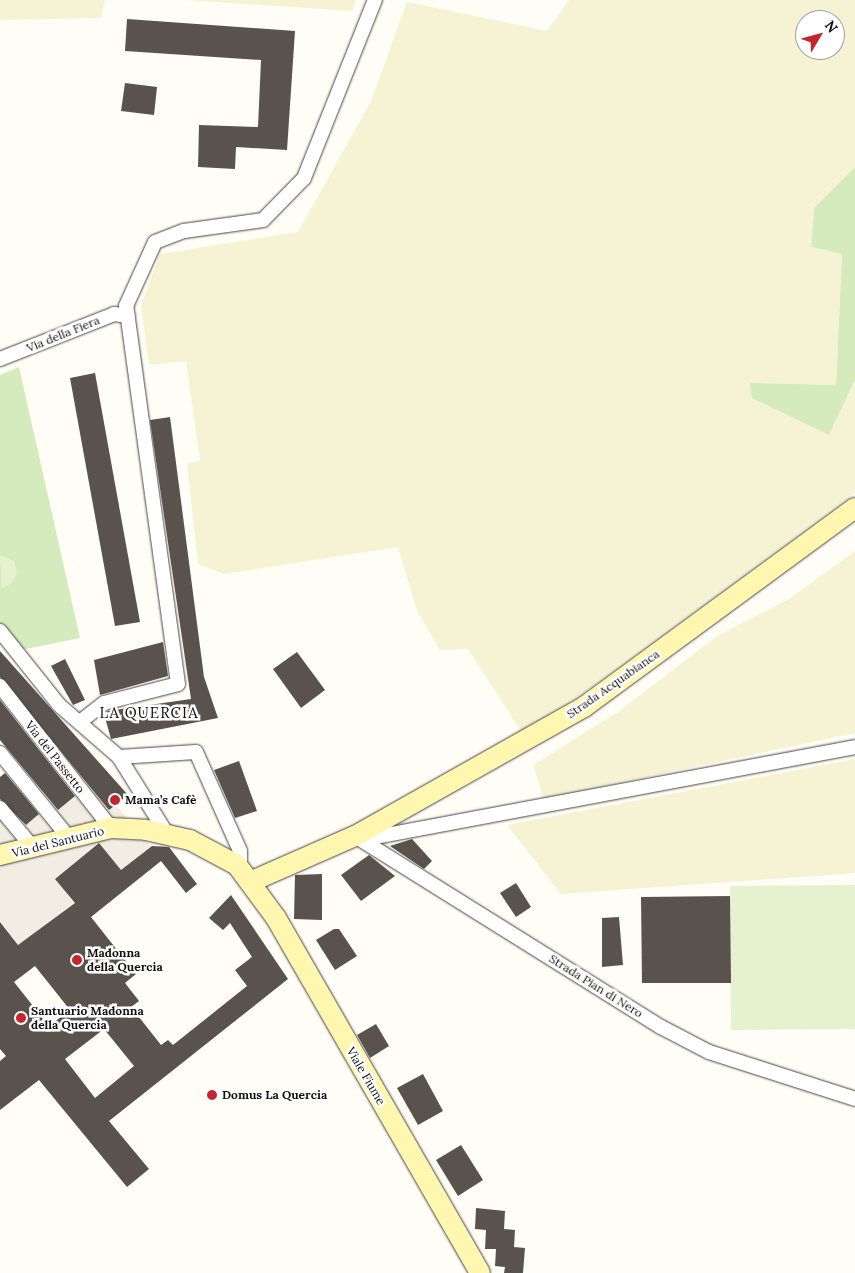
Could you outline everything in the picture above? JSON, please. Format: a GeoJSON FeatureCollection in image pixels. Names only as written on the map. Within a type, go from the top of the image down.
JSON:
{"type":"FeatureCollection","features":[{"type":"Feature","properties":{"kind":"main road","name":"Strada Acquabianca"},"geometry":{"type":"LineString","coordinates":[[245,876],[355,836],[584,707],[855,508]]}},
{"type":"Feature","properties":{"kind":"main road","name":"Via del Santuario"},"geometry":{"type":"LineString","coordinates":[[0,855],[34,849],[111,828],[167,834],[220,853],[245,876]]}},
{"type":"Feature","properties":{"kind":"main road","name":"Viale Fiume"},"geometry":{"type":"LineString","coordinates":[[245,876],[276,918],[480,1273]]}},
{"type":"Feature","properties":{"kind":"street"},"geometry":{"type":"LineString","coordinates":[[81,721],[104,703],[178,684],[126,306],[155,242],[184,230],[263,220],[304,178],[375,0]]}},
{"type":"Feature","properties":{"kind":"street","name":"Via della Fiera"},"geometry":{"type":"LineString","coordinates":[[0,359],[114,314],[128,316]]}},
{"type":"Feature","properties":{"kind":"street"},"geometry":{"type":"LineString","coordinates":[[0,630],[59,704],[81,721],[119,756],[167,834]]}},
{"type":"Feature","properties":{"kind":"street","name":"Via del Passetto"},"geometry":{"type":"LineString","coordinates":[[0,686],[111,828]]}},
{"type":"Feature","properties":{"kind":"street","name":"Strada Acquabianca"},"geometry":{"type":"LineString","coordinates":[[355,836],[375,837],[855,747]]}},
{"type":"Feature","properties":{"kind":"street"},"geometry":{"type":"LineString","coordinates":[[119,756],[196,752],[240,851],[245,876]]}},
{"type":"Feature","properties":{"kind":"street"},"geometry":{"type":"LineString","coordinates":[[3,761],[70,839]]}},
{"type":"Feature","properties":{"kind":"street"},"geometry":{"type":"LineString","coordinates":[[0,808],[34,849]]}},
{"type":"Feature","properties":{"kind":"street","name":"Strada Pian di Nero"},"geometry":{"type":"LineString","coordinates":[[355,836],[661,1027],[709,1052],[855,1099]]}},
{"type":"Feature","properties":{"kind":"shaded area"},"geometry":{"type":"Polygon","coordinates":[[[0,0],[105,0],[101,18],[0,20],[0,0]]]}},
{"type":"Feature","properties":{"kind":"shaded area"},"geometry":{"type":"Polygon","coordinates":[[[184,0],[356,0],[353,11],[184,0]]]}},
{"type":"Feature","properties":{"kind":"shaded area"},"geometry":{"type":"Polygon","coordinates":[[[569,0],[855,0],[855,167],[814,208],[811,247],[842,254],[836,385],[750,383],[829,435],[855,381],[855,493],[578,697],[521,731],[468,649],[440,650],[417,611],[398,547],[224,574],[198,564],[187,463],[200,461],[186,361],[149,365],[141,305],[160,254],[298,232],[371,101],[407,2],[547,31],[569,0]]]}},
{"type":"Feature","properties":{"kind":"shaded area"},"geometry":{"type":"Polygon","coordinates":[[[855,551],[855,733],[544,799],[533,765],[618,712],[717,636],[789,599],[855,551]]]}},
{"type":"Feature","properties":{"kind":"shaded area"},"geometry":{"type":"Polygon","coordinates":[[[855,759],[855,873],[561,894],[507,825],[855,759]]]}},
{"type":"Feature","properties":{"kind":"shaded area"},"geometry":{"type":"Polygon","coordinates":[[[88,785],[109,810],[116,805],[151,846],[121,870],[98,843],[55,878],[74,903],[19,945],[0,921],[0,800],[24,827],[52,803],[58,810],[88,785]]]}},
{"type":"Feature","properties":{"kind":"green space"},"geometry":{"type":"Polygon","coordinates":[[[855,167],[855,380],[829,435],[752,398],[750,383],[836,385],[842,254],[811,247],[814,208],[855,167]]]}},
{"type":"Feature","properties":{"kind":"green space"},"geometry":{"type":"Polygon","coordinates":[[[19,367],[80,638],[21,650],[0,623],[0,375],[19,367]]]}},
{"type":"Feature","properties":{"kind":"green space"},"geometry":{"type":"Polygon","coordinates":[[[0,555],[14,561],[17,573],[12,583],[2,588],[0,555]]]}},
{"type":"Feature","properties":{"kind":"green space"},"geometry":{"type":"Polygon","coordinates":[[[855,885],[855,1029],[731,1030],[730,886],[855,885]]]}},
{"type":"Feature","properties":{"kind":"building"},"geometry":{"type":"Polygon","coordinates":[[[127,19],[295,31],[287,150],[236,147],[235,169],[198,167],[199,125],[258,127],[261,60],[125,51],[127,19]]]}},
{"type":"Feature","properties":{"kind":"building"},"geometry":{"type":"Polygon","coordinates":[[[125,83],[157,87],[154,115],[121,111],[125,83]]]}},
{"type":"Feature","properties":{"kind":"building"},"geometry":{"type":"Polygon","coordinates":[[[95,373],[140,622],[115,626],[70,378],[95,373]]]}},
{"type":"Feature","properties":{"kind":"building"},"geometry":{"type":"Polygon","coordinates":[[[170,417],[204,677],[218,718],[111,739],[104,714],[108,711],[191,699],[150,420],[170,417]]]}},
{"type":"Feature","properties":{"kind":"building"},"geometry":{"type":"Polygon","coordinates":[[[163,642],[168,676],[100,695],[94,660],[163,642]]]}},
{"type":"Feature","properties":{"kind":"building"},"geometry":{"type":"Polygon","coordinates":[[[0,651],[128,795],[109,810],[0,677],[0,651]]]}},
{"type":"Feature","properties":{"kind":"building"},"geometry":{"type":"Polygon","coordinates":[[[297,652],[325,690],[301,708],[273,669],[297,652]]]}},
{"type":"Feature","properties":{"kind":"building"},"geometry":{"type":"Polygon","coordinates":[[[65,659],[85,700],[73,705],[51,666],[65,659]]]}},
{"type":"Feature","properties":{"kind":"building"},"geometry":{"type":"Polygon","coordinates":[[[0,700],[75,796],[58,810],[0,740],[0,700]]]}},
{"type":"Feature","properties":{"kind":"building"},"geometry":{"type":"Polygon","coordinates":[[[239,761],[257,811],[235,818],[214,770],[239,761]]]}},
{"type":"Feature","properties":{"kind":"building"},"geometry":{"type":"Polygon","coordinates":[[[5,773],[39,814],[26,825],[0,799],[0,777],[5,773]]]}},
{"type":"Feature","properties":{"kind":"building"},"geometry":{"type":"Polygon","coordinates":[[[412,839],[432,861],[424,869],[390,846],[412,839]]]}},
{"type":"Feature","properties":{"kind":"building"},"geometry":{"type":"Polygon","coordinates":[[[99,843],[121,870],[152,846],[169,847],[197,884],[186,893],[161,861],[91,917],[136,974],[125,983],[139,1001],[131,1007],[161,1045],[168,1040],[173,1045],[247,986],[235,970],[252,957],[230,923],[223,930],[209,918],[231,895],[288,979],[109,1121],[149,1169],[127,1187],[39,1080],[0,1110],[0,1061],[6,1056],[0,1049],[0,922],[18,945],[75,903],[55,879],[99,843]],[[35,966],[14,982],[49,1026],[70,1010],[35,966]],[[104,1029],[65,1059],[95,1098],[134,1066],[104,1029]]]}},
{"type":"Feature","properties":{"kind":"building"},"geometry":{"type":"Polygon","coordinates":[[[369,855],[395,876],[361,901],[341,875],[369,855]]]}},
{"type":"Feature","properties":{"kind":"building"},"geometry":{"type":"Polygon","coordinates":[[[322,874],[322,920],[294,919],[295,875],[322,874]]]}},
{"type":"Feature","properties":{"kind":"building"},"geometry":{"type":"Polygon","coordinates":[[[516,883],[531,907],[516,917],[500,893],[516,883]]]}},
{"type":"Feature","properties":{"kind":"building"},"geometry":{"type":"Polygon","coordinates":[[[730,896],[731,983],[642,983],[641,897],[730,896]]]}},
{"type":"Feature","properties":{"kind":"building"},"geometry":{"type":"Polygon","coordinates":[[[619,917],[623,965],[602,967],[602,918],[619,917]]]}},
{"type":"Feature","properties":{"kind":"building"},"geometry":{"type":"Polygon","coordinates":[[[334,929],[339,929],[357,956],[335,970],[316,940],[334,929]]]}},
{"type":"Feature","properties":{"kind":"building"},"geometry":{"type":"Polygon","coordinates":[[[376,1024],[389,1046],[370,1058],[357,1035],[376,1024]]]}},
{"type":"Feature","properties":{"kind":"building"},"geometry":{"type":"Polygon","coordinates":[[[423,1074],[443,1111],[418,1125],[397,1088],[423,1074]]]}},
{"type":"Feature","properties":{"kind":"building"},"geometry":{"type":"Polygon","coordinates":[[[461,1145],[483,1180],[458,1196],[436,1160],[461,1145]]]}},
{"type":"Feature","properties":{"kind":"building"},"geometry":{"type":"Polygon","coordinates":[[[476,1208],[505,1211],[504,1229],[515,1230],[514,1247],[525,1248],[523,1273],[504,1273],[505,1267],[495,1266],[496,1249],[485,1249],[486,1230],[475,1229],[476,1208]]]}},
{"type":"Feature","properties":{"kind":"place","name":"Mama’s Cafè"},"geometry":{"type":"Point","coordinates":[115,800]}},
{"type":"Feature","properties":{"kind":"place","name":"Madonna della Quercia"},"geometry":{"type":"Point","coordinates":[77,960]}},
{"type":"Feature","properties":{"kind":"place","name":"Santuario Madonna della Quercia"},"geometry":{"type":"Point","coordinates":[21,1018]}},
{"type":"Feature","properties":{"kind":"place","name":"Domus La Quercia"},"geometry":{"type":"Point","coordinates":[212,1095]}},
{"type":"Feature","properties":{"kind":"district","name":"LA QUERCIA"},"geometry":{"type":"Point","coordinates":[149,713]}}]}
